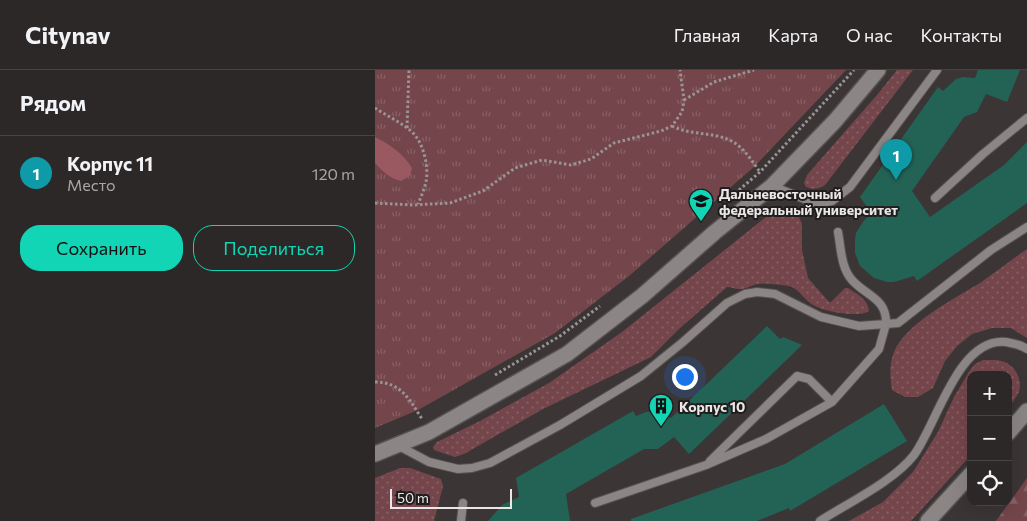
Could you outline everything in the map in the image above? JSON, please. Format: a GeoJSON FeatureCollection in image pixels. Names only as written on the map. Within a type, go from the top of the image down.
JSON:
{"type":"FeatureCollection","features":[{"type":"Feature","properties":{"kind":"street"},"geometry":{"type":"LineString","coordinates":[[375,454],[397,445],[426,425],[567,354],[642,296],[715,232],[772,186],[835,121],[878,70]]}},
{"type":"Feature","properties":{"kind":"street"},"geometry":{"type":"LineString","coordinates":[[1012,428],[1027,410]]}},
{"type":"Feature","properties":{"kind":"street"},"geometry":{"type":"LineString","coordinates":[[927,521],[967,478]]}},
{"type":"Feature","properties":{"kind":"lane"},"geometry":{"type":"LineString","coordinates":[[772,186],[817,204],[832,200],[850,187],[937,70]]}},
{"type":"Feature","properties":{"kind":"lane"},"geometry":{"type":"LineString","coordinates":[[935,198],[983,154],[1027,118]]}},
{"type":"Feature","properties":{"kind":"lane"},"geometry":{"type":"LineString","coordinates":[[397,445],[429,462],[458,469],[472,468],[490,463],[560,425],[641,376],[727,303],[745,294],[757,292],[775,294],[821,317],[859,326],[899,323],[991,250],[1027,227]]}},
{"type":"Feature","properties":{"kind":"lane"},"geometry":{"type":"LineString","coordinates":[[595,503],[706,465],[766,439],[831,402],[879,349],[886,324],[886,315],[876,298],[852,280],[844,266],[838,232]]}},
{"type":"Feature","properties":{"kind":"lane"},"geometry":{"type":"LineString","coordinates":[[820,521],[892,476],[914,455],[963,364],[982,347],[997,342],[1021,344],[1027,349]]}},
{"type":"Feature","properties":{"kind":"lane"},"geometry":{"type":"LineString","coordinates":[[706,465],[797,376],[809,379],[831,402]]}},
{"type":"Feature","properties":{"kind":"lane"},"geometry":{"type":"LineString","coordinates":[[461,521],[463,503]]}},
{"type":"Feature","properties":{"kind":"path"},"geometry":{"type":"LineString","coordinates":[[407,128],[409,70]]}},
{"type":"Feature","properties":{"kind":"path"},"geometry":{"type":"LineString","coordinates":[[375,203],[450,203],[483,191],[515,168],[542,160],[571,165],[591,159],[614,143],[661,131],[672,126],[682,112],[685,100],[680,70]]}},
{"type":"Feature","properties":{"kind":"path"},"geometry":{"type":"LineString","coordinates":[[685,100],[714,82],[754,70]]}},
{"type":"Feature","properties":{"kind":"path"},"geometry":{"type":"LineString","coordinates":[[738,191],[760,172],[854,70]]}},
{"type":"Feature","properties":{"kind":"path"},"geometry":{"type":"LineString","coordinates":[[375,108],[416,135],[422,145],[427,180],[419,204]]}},
{"type":"Feature","properties":{"kind":"path"},"geometry":{"type":"LineString","coordinates":[[672,126],[679,130],[721,137],[740,146],[760,172]]}},
{"type":"Feature","properties":{"kind":"path"},"geometry":{"type":"LineString","coordinates":[[487,380],[560,336],[605,303]]}},
{"type":"Feature","properties":{"kind":"path"},"geometry":{"type":"LineString","coordinates":[[375,382],[384,382],[400,388],[426,425]]}},
{"type":"Feature","properties":{"kind":"path"},"geometry":{"type":"LineString","coordinates":[[426,425],[430,414]]}},
{"type":"Feature","properties":{"kind":"path"},"geometry":{"type":"LineString","coordinates":[[414,422],[426,425]]}},
{"type":"Feature","properties":{"kind":"green space"},"geometry":{"type":"Polygon","coordinates":[[[375,70],[846,70],[755,166],[629,276],[555,333],[418,410],[375,428],[375,70]]]}},
{"type":"Feature","properties":{"kind":"green space"},"geometry":{"type":"Polygon","coordinates":[[[897,70],[913,70],[825,185],[816,189],[806,187],[804,183],[807,175],[897,70]]]}},
{"type":"Feature","properties":{"kind":"green space"},"geometry":{"type":"Polygon","coordinates":[[[784,208],[795,212],[802,224],[802,250],[808,278],[829,302],[845,288],[848,288],[867,303],[869,311],[850,314],[818,308],[792,287],[775,284],[760,284],[741,289],[727,287],[679,329],[651,357],[543,409],[464,454],[455,457],[434,450],[433,447],[437,442],[549,383],[622,332],[766,217],[784,208]]]}},
{"type":"Feature","properties":{"kind":"green space"},"geometry":{"type":"Polygon","coordinates":[[[1027,249],[1027,338],[1011,328],[992,328],[972,334],[957,346],[945,361],[933,388],[918,397],[905,397],[892,390],[890,371],[892,357],[900,341],[909,331],[932,313],[980,283],[1027,249]]]}},
{"type":"Feature","properties":{"kind":"green space"},"geometry":{"type":"Polygon","coordinates":[[[983,360],[995,360],[1007,363],[1014,369],[1019,377],[1020,386],[1017,396],[1012,403],[1012,371],[969,371],[975,364],[983,360]]]}},
{"type":"Feature","properties":{"kind":"green space"},"geometry":{"type":"Polygon","coordinates":[[[967,375],[967,459],[911,521],[849,521],[883,502],[913,472],[938,432],[954,397],[967,375]]]}},
{"type":"Feature","properties":{"kind":"green space"},"geometry":{"type":"Polygon","coordinates":[[[400,468],[410,468],[441,479],[443,486],[434,521],[375,521],[375,478],[400,468]]]}},
{"type":"Feature","properties":{"kind":"green space"},"geometry":{"type":"Polygon","coordinates":[[[1027,478],[1027,521],[996,521],[1007,506],[1012,506],[1012,499],[1027,478]]]}},
{"type":"Feature","properties":{"kind":"shaded area"},"geometry":{"type":"Polygon","coordinates":[[[375,137],[391,146],[405,158],[412,168],[410,176],[401,181],[397,180],[375,163],[375,137]]]}},
{"type":"Feature","properties":{"kind":"building"},"geometry":{"type":"Polygon","coordinates":[[[978,70],[1020,70],[1007,102],[986,94],[977,112],[964,117],[912,191],[930,217],[1004,165],[1027,142],[1027,203],[917,281],[914,276],[894,282],[874,278],[860,266],[855,253],[856,233],[871,213],[860,197],[938,87],[943,91],[956,79],[963,77],[975,78],[978,70]]]}},
{"type":"Feature","properties":{"kind":"building","name":"Корпус 10"},"geometry":{"type":"Polygon","coordinates":[[[767,326],[780,339],[783,337],[802,345],[689,454],[674,437],[658,449],[644,449],[566,494],[570,521],[488,521],[502,505],[519,497],[516,478],[633,411],[636,416],[653,411],[671,418],[767,326]]]}},
{"type":"Feature","properties":{"kind":"building"},"geometry":{"type":"Polygon","coordinates":[[[884,404],[907,441],[790,511],[789,508],[757,521],[631,521],[631,519],[785,464],[884,404]]]}},
{"type":"Feature","properties":{"kind":"place","name":"Корпус 11"},"geometry":{"type":"Point","coordinates":[896,180]}},
{"type":"Feature","properties":{"kind":"place","name":"Дальневосточный федеральный университет"},"geometry":{"type":"Point","coordinates":[701,222]}},
{"type":"Feature","properties":{"kind":"place","name":"Корпус 10"},"geometry":{"type":"Point","coordinates":[661,427]}}]}
